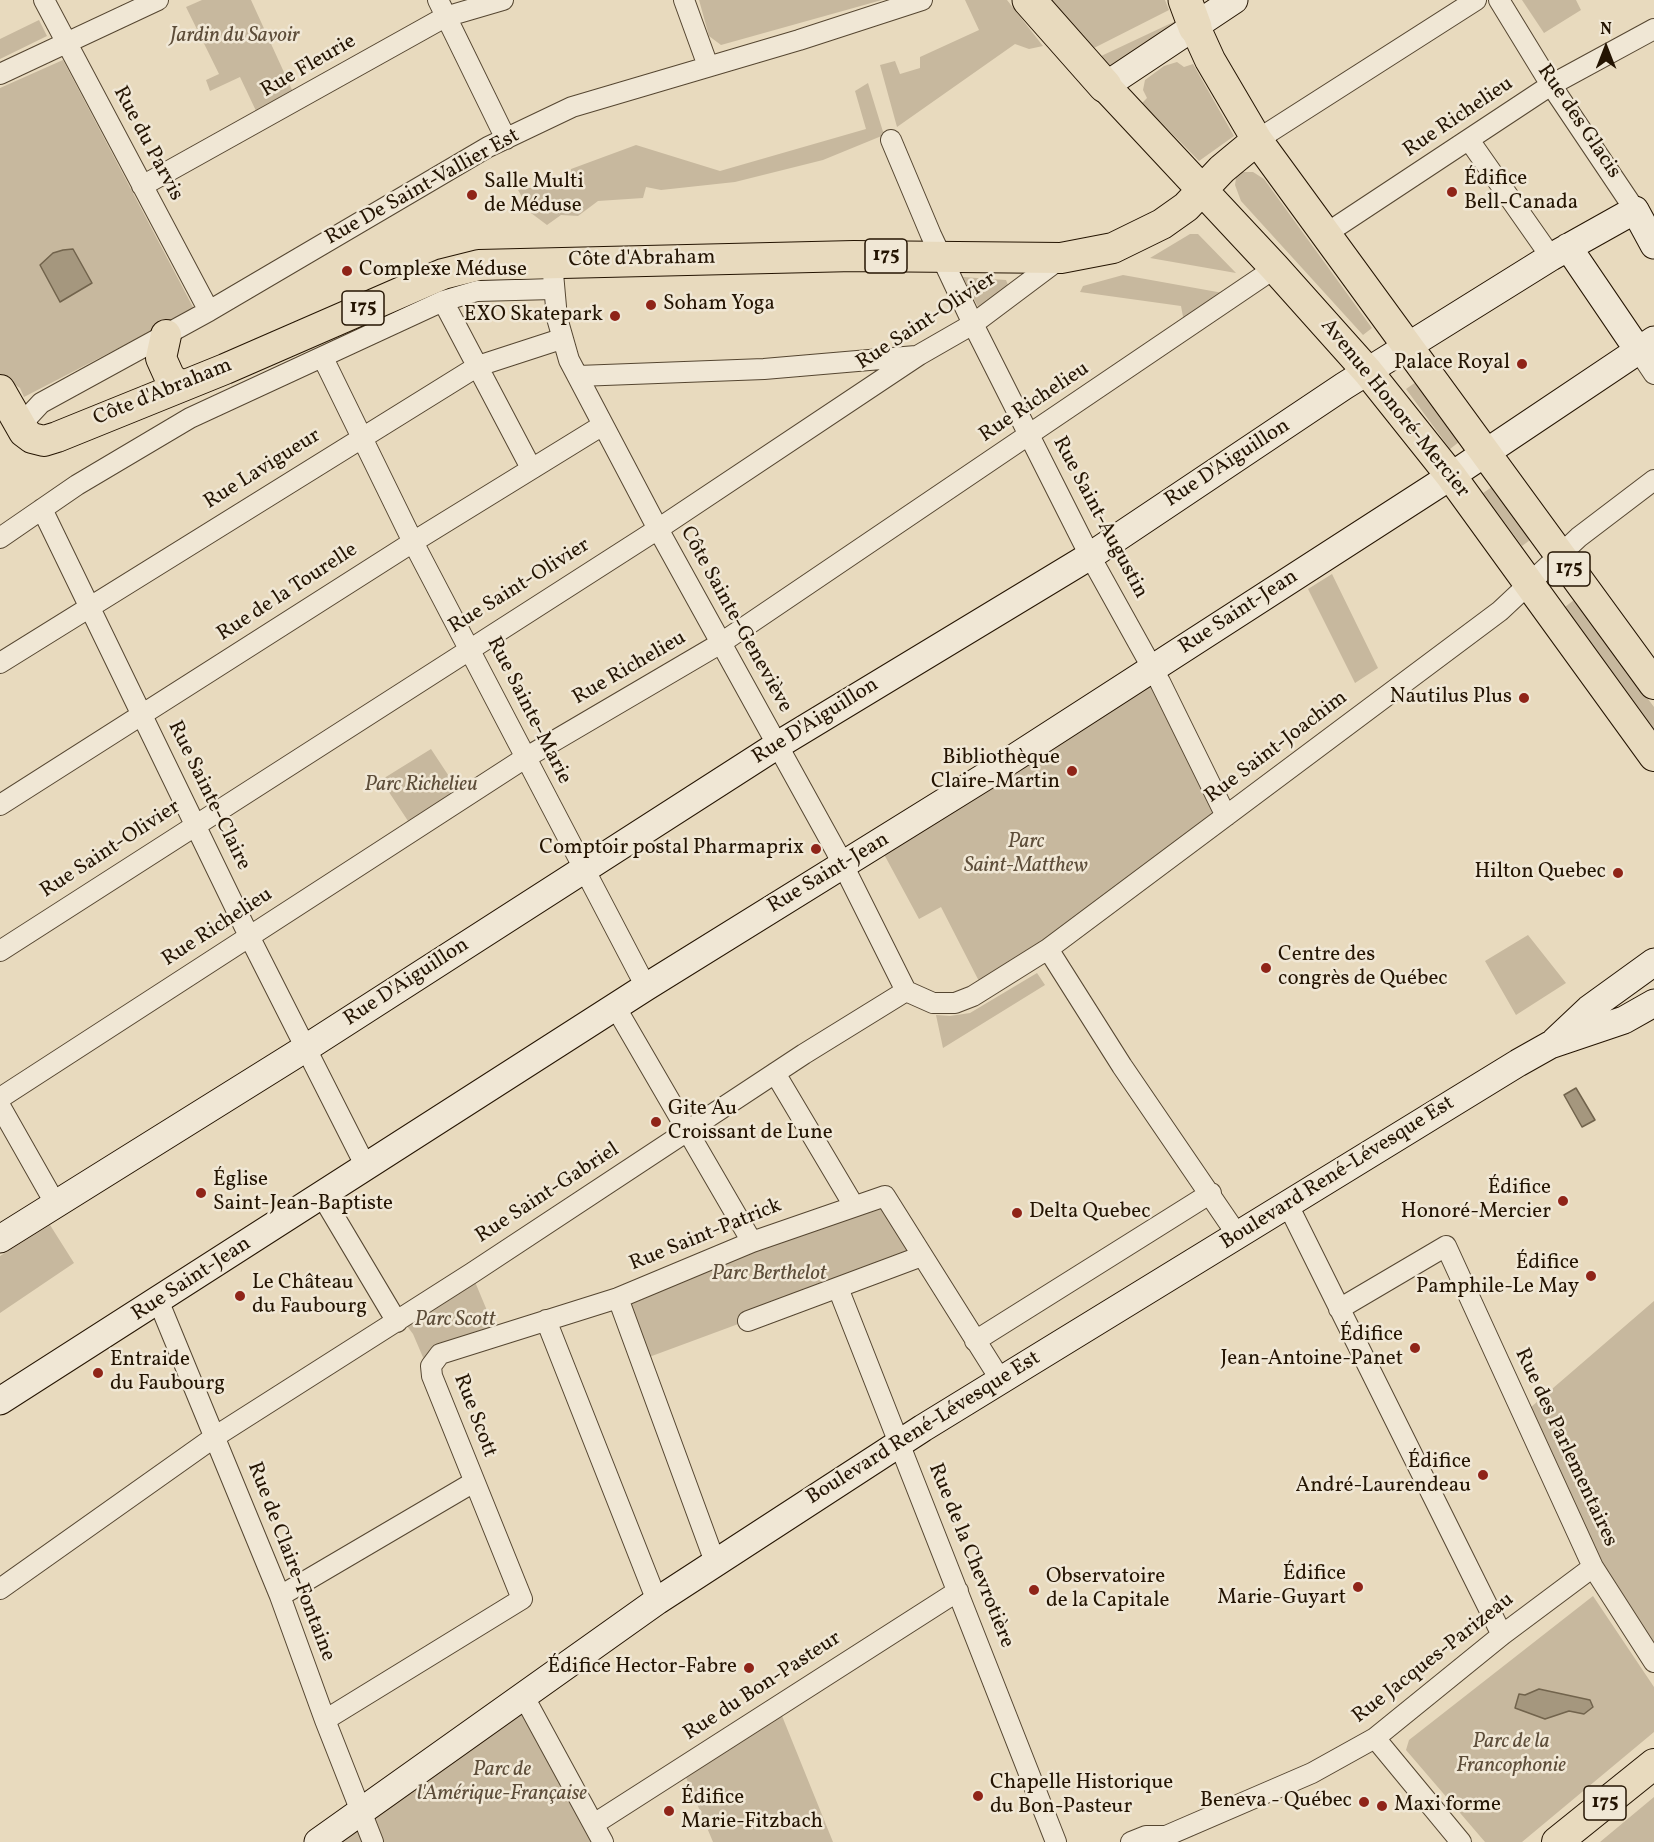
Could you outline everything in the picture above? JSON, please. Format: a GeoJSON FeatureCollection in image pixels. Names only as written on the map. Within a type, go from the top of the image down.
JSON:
{"type":"FeatureCollection","features":[{"type":"Feature","properties":{"kind":"highway"},"geometry":{"type":"LineString","coordinates":[[1029,0],[1081,62],[1105,86]]}},
{"type":"Feature","properties":{"kind":"main road"},"geometry":{"type":"LineString","coordinates":[[1105,86],[1189,13],[1234,0]]}},
{"type":"Feature","properties":{"kind":"main road","name":"Avenue Honoré-Mercier"},"geometry":{"type":"LineString","coordinates":[[1189,13],[1214,67],[1257,140],[1324,235],[1408,345],[1654,684]]}},
{"type":"Feature","properties":{"kind":"main road","name":"Avenue Honoré-Mercier"},"geometry":{"type":"LineString","coordinates":[[1105,86],[1275,268],[1368,372],[1451,476],[1654,756]]}},
{"type":"Feature","properties":{"kind":"main road","name":"Côte d'Abraham"},"geometry":{"type":"LineString","coordinates":[[12,438],[32,438],[44,441],[57,437],[180,385],[225,369],[442,274],[479,265],[553,275],[941,257],[1061,258],[1113,248],[1137,238],[1174,217],[1238,154],[1257,140]]}},
{"type":"Feature","properties":{"kind":"main road","name":"Rue des Glacis"},"geometry":{"type":"LineString","coordinates":[[1635,210],[1654,245]]}},
{"type":"Feature","properties":{"kind":"main road","name":"Rue D'Aiguillon"},"geometry":{"type":"LineString","coordinates":[[0,1239],[306,1048],[776,746],[1090,556],[1408,345],[1560,252],[1635,210]]}},
{"type":"Feature","properties":{"kind":"main road"},"geometry":{"type":"LineString","coordinates":[[1560,252],[1646,345]]}},
{"type":"Feature","properties":{"kind":"main road"},"geometry":{"type":"LineString","coordinates":[[166,335],[161,358],[171,378],[180,385]]}},
{"type":"Feature","properties":{"kind":"main road","name":"Rue Saint-Jean"},"geometry":{"type":"LineString","coordinates":[[0,1401],[646,987],[889,838],[1451,476],[1646,345]]}},
{"type":"Feature","properties":{"kind":"main road"},"geometry":{"type":"LineString","coordinates":[[0,390],[12,438]]}},
{"type":"Feature","properties":{"kind":"main road","name":"Boulevard René-Lévesque Est"},"geometry":{"type":"LineString","coordinates":[[318,1842],[523,1695],[715,1562],[1000,1380],[1550,1045],[1589,1009],[1654,962]]}},
{"type":"Feature","properties":{"kind":"main road","name":"Boulevard René-Lévesque Est"},"geometry":{"type":"LineString","coordinates":[[1550,1045],[1624,1020],[1654,1003]]}},
{"type":"Feature","properties":{"kind":"main road","name":"175"},"geometry":{"type":"LineString","coordinates":[[1557,1842],[1654,1764]]}},
{"type":"Feature","properties":{"kind":"street","name":"Rue du Parvis"},"geometry":{"type":"LineString","coordinates":[[44,0],[209,311]]}},
{"type":"Feature","properties":{"kind":"street"},"geometry":{"type":"LineString","coordinates":[[0,74],[158,0]]}},
{"type":"Feature","properties":{"kind":"street","name":"Rue Fleurie"},"geometry":{"type":"LineString","coordinates":[[142,186],[441,8],[502,0]]}},
{"type":"Feature","properties":{"kind":"street"},"geometry":{"type":"LineString","coordinates":[[684,0],[708,66]]}},
{"type":"Feature","properties":{"kind":"street","name":"Rue De Saint-Vallier Est"},"geometry":{"type":"LineString","coordinates":[[12,438],[41,403],[209,311],[506,139],[572,106],[922,0]]}},
{"type":"Feature","properties":{"kind":"street"},"geometry":{"type":"LineString","coordinates":[[1257,140],[1476,0]]}},
{"type":"Feature","properties":{"kind":"street","name":"Rue des Glacis"},"geometry":{"type":"LineString","coordinates":[[1499,0],[1551,85],[1635,210]]}},
{"type":"Feature","properties":{"kind":"street"},"geometry":{"type":"LineString","coordinates":[[441,8],[506,139]]}},
{"type":"Feature","properties":{"kind":"street","name":"Rue Richelieu"},"geometry":{"type":"LineString","coordinates":[[1324,235],[1551,85],[1654,29]]}},
{"type":"Feature","properties":{"kind":"street","name":"Rue Saint-Augustin"},"geometry":{"type":"LineString","coordinates":[[891,140],[941,257],[973,324],[1090,556],[1152,668],[1226,816]]}},
{"type":"Feature","properties":{"kind":"street"},"geometry":{"type":"LineString","coordinates":[[1469,140],[1560,252]]}},
{"type":"Feature","properties":{"kind":"street","name":"Rue Saint-Olivier"},"geometry":{"type":"LineString","coordinates":[[0,951],[468,648],[658,529],[919,355],[973,324],[1061,258]]}},
{"type":"Feature","properties":{"kind":"street","name":"Rue Richelieu"},"geometry":{"type":"LineString","coordinates":[[0,1098],[525,758],[721,644],[1275,268]]}},
{"type":"Feature","properties":{"kind":"street"},"geometry":{"type":"LineString","coordinates":[[0,538],[42,509],[190,418],[443,301],[477,291],[553,275]]}},
{"type":"Feature","properties":{"kind":"street","name":"Côte Sainte-Geneviève"},"geometry":{"type":"LineString","coordinates":[[553,275],[561,339],[578,376],[658,529],[843,865],[906,992]]}},
{"type":"Feature","properties":{"kind":"street"},"geometry":{"type":"LineString","coordinates":[[443,301],[531,468]]}},
{"type":"Feature","properties":{"kind":"street","name":"Rue Lavigueur"},"geometry":{"type":"LineString","coordinates":[[0,663],[478,366],[561,339]]}},
{"type":"Feature","properties":{"kind":"street"},"geometry":{"type":"LineString","coordinates":[[1646,345],[1654,374]]}},
{"type":"Feature","properties":{"kind":"street"},"geometry":{"type":"LineString","coordinates":[[578,376],[764,369],[919,355]]}},
{"type":"Feature","properties":{"kind":"street","name":"Rue Sainte-Marie"},"geometry":{"type":"LineString","coordinates":[[323,358],[413,542],[646,987]]}},
{"type":"Feature","properties":{"kind":"street","name":"Rue de la Tourelle"},"geometry":{"type":"LineString","coordinates":[[0,805],[413,542],[603,425]]}},
{"type":"Feature","properties":{"kind":"street","name":"Rue Saint-Joachim"},"geometry":{"type":"LineString","coordinates":[[906,992],[933,1003],[955,1003],[973,996],[1048,949],[1500,611],[1559,555],[1654,480]]}},
{"type":"Feature","properties":{"kind":"street","name":"Rue Sainte-Claire"},"geometry":{"type":"LineString","coordinates":[[42,509],[92,607],[249,936],[366,1167]]}},
{"type":"Feature","properties":{"kind":"street"},"geometry":{"type":"LineString","coordinates":[[1048,949],[1122,1066],[1211,1192],[1238,1236]]}},
{"type":"Feature","properties":{"kind":"street","name":"Rue Saint-Gabriel"},"geometry":{"type":"LineString","coordinates":[[0,1589],[216,1437],[397,1322],[775,1073],[906,992]]}},
{"type":"Feature","properties":{"kind":"street"},"geometry":{"type":"LineString","coordinates":[[616,1008],[752,1242]]}},
{"type":"Feature","properties":{"kind":"street"},"geometry":{"type":"LineString","coordinates":[[775,1073],[854,1206]]}},
{"type":"Feature","properties":{"kind":"street"},"geometry":{"type":"LineString","coordinates":[[0,1106],[55,1203]]}},
{"type":"Feature","properties":{"kind":"street"},"geometry":{"type":"LineString","coordinates":[[975,1341],[1211,1192]]}},
{"type":"Feature","properties":{"kind":"street"},"geometry":{"type":"LineString","coordinates":[[322,1196],[397,1322]]}},
{"type":"Feature","properties":{"kind":"street","name":"Rue Saint-Patrick"},"geometry":{"type":"LineString","coordinates":[[546,1320],[618,1298],[752,1242],[885,1196],[922,1256]]}},
{"type":"Feature","properties":{"kind":"street"},"geometry":{"type":"LineString","coordinates":[[1288,1205],[1502,1635]]}},
{"type":"Feature","properties":{"kind":"street","name":"Rue des Parlementaires"},"geometry":{"type":"LineString","coordinates":[[1339,1309],[1446,1246],[1593,1567],[1654,1662]]}},
{"type":"Feature","properties":{"kind":"street"},"geometry":{"type":"LineString","coordinates":[[748,1321],[922,1256],[1000,1380]]}},
{"type":"Feature","properties":{"kind":"street","name":"Rue de la Chevrotière"},"geometry":{"type":"LineString","coordinates":[[838,1288],[1056,1842]]}},
{"type":"Feature","properties":{"kind":"street"},"geometry":{"type":"LineString","coordinates":[[618,1298],[715,1562]]}},
{"type":"Feature","properties":{"kind":"street","name":"Rue de Claire-Fontaine"},"geometry":{"type":"LineString","coordinates":[[158,1300],[280,1596],[373,1842]]}},
{"type":"Feature","properties":{"kind":"street"},"geometry":{"type":"LineString","coordinates":[[546,1320],[657,1601]]}},
{"type":"Feature","properties":{"kind":"street","name":"Rue Scott"},"geometry":{"type":"LineString","coordinates":[[325,1720],[522,1599],[432,1376],[431,1366],[440,1354],[546,1320]]}},
{"type":"Feature","properties":{"kind":"street"},"geometry":{"type":"LineString","coordinates":[[280,1596],[474,1482]]}},
{"type":"Feature","properties":{"kind":"street","name":"Rue Jacques-Parizeau"},"geometry":{"type":"LineString","coordinates":[[1131,1842],[1146,1836],[1163,1839],[1312,1773],[1375,1738],[1502,1635],[1593,1567]]}},
{"type":"Feature","properties":{"kind":"street","name":"Rue du Bon-Pasteur"},"geometry":{"type":"LineString","coordinates":[[594,1824],[958,1591]]}},
{"type":"Feature","properties":{"kind":"street"},"geometry":{"type":"LineString","coordinates":[[523,1695],[603,1842]]}},
{"type":"Feature","properties":{"kind":"street"},"geometry":{"type":"LineString","coordinates":[[1375,1738],[1461,1842]]}},
{"type":"Feature","properties":{"kind":"green space","name":"Jardin du Savoir"},"geometry":{"type":"Polygon","coordinates":[[[202,0],[251,0],[293,92],[257,113],[240,77],[210,91],[206,80],[219,74],[186,7],[202,0]]]}},
{"type":"Feature","properties":{"kind":"green space"},"geometry":{"type":"Polygon","coordinates":[[[699,0],[882,0],[721,45],[709,36],[699,0]]]}},
{"type":"Feature","properties":{"kind":"green space"},"geometry":{"type":"Polygon","coordinates":[[[965,0],[1007,0],[1043,46],[1029,49],[1015,44],[897,127],[880,65],[895,61],[900,74],[920,68],[920,57],[979,30],[965,0]]]}},
{"type":"Feature","properties":{"kind":"green space"},"geometry":{"type":"Polygon","coordinates":[[[1048,0],[1165,0],[1169,10],[1094,48],[1048,0]]]}},
{"type":"Feature","properties":{"kind":"green space"},"geometry":{"type":"Polygon","coordinates":[[[1522,0],[1576,0],[1581,10],[1544,33],[1522,0]]]}},
{"type":"Feature","properties":{"kind":"green space"},"geometry":{"type":"Polygon","coordinates":[[[1180,19],[1181,23],[1115,70],[1099,57],[1180,19]]]}},
{"type":"Feature","properties":{"kind":"green space"},"geometry":{"type":"Polygon","coordinates":[[[39,20],[47,36],[0,59],[0,39],[39,20]]]}},
{"type":"Feature","properties":{"kind":"green space"},"geometry":{"type":"Polygon","coordinates":[[[63,60],[194,309],[24,397],[20,388],[0,375],[0,88],[63,60]]]}},
{"type":"Feature","properties":{"kind":"green space"},"geometry":{"type":"Polygon","coordinates":[[[1177,62],[1184,67],[1193,64],[1234,136],[1199,161],[1142,103],[1147,98],[1143,90],[1145,80],[1164,66],[1177,62]]]}},
{"type":"Feature","properties":{"kind":"green space"},"geometry":{"type":"Polygon","coordinates":[[[868,83],[884,135],[823,160],[735,182],[661,190],[646,187],[643,198],[598,201],[578,216],[561,215],[547,225],[531,213],[518,190],[570,181],[571,169],[636,145],[720,171],[866,129],[855,91],[868,83]]]}},
{"type":"Feature","properties":{"kind":"green space"},"geometry":{"type":"Polygon","coordinates":[[[1242,172],[1253,172],[1264,179],[1372,328],[1363,335],[1241,201],[1235,185],[1236,178],[1242,172]]]}},
{"type":"Feature","properties":{"kind":"green space"},"geometry":{"type":"Polygon","coordinates":[[[1190,234],[1198,234],[1236,273],[1150,258],[1190,234]]]}},
{"type":"Feature","properties":{"kind":"green space"},"geometry":{"type":"Polygon","coordinates":[[[1123,275],[1223,293],[1184,322],[1181,306],[1080,292],[1083,286],[1123,275]]]}},
{"type":"Feature","properties":{"kind":"green space"},"geometry":{"type":"Polygon","coordinates":[[[963,277],[1006,280],[1008,285],[979,309],[963,277]]]}},
{"type":"Feature","properties":{"kind":"green space"},"geometry":{"type":"Polygon","coordinates":[[[1416,382],[1459,442],[1450,449],[1406,389],[1416,382]]]}},
{"type":"Feature","properties":{"kind":"green space"},"geometry":{"type":"Polygon","coordinates":[[[1492,487],[1530,540],[1522,546],[1483,493],[1492,487]]]}},
{"type":"Feature","properties":{"kind":"green space"},"geometry":{"type":"Polygon","coordinates":[[[1332,574],[1378,668],[1355,683],[1308,589],[1332,574]]]}},
{"type":"Feature","properties":{"kind":"green space"},"geometry":{"type":"Polygon","coordinates":[[[1574,600],[1654,707],[1654,729],[1565,607],[1574,600]]]}},
{"type":"Feature","properties":{"kind":"green space","name":"Parc Saint-Matthew"},"geometry":{"type":"Polygon","coordinates":[[[1152,668],[1226,816],[983,989],[941,907],[919,919],[879,845],[1152,668]]]}},
{"type":"Feature","properties":{"kind":"green space","name":"Parc Richelieu"},"geometry":{"type":"Polygon","coordinates":[[[431,749],[460,793],[410,824],[381,780],[431,749]]]}},
{"type":"Feature","properties":{"kind":"green space"},"geometry":{"type":"Polygon","coordinates":[[[1528,935],[1566,983],[1516,1015],[1485,961],[1528,935]]]}},
{"type":"Feature","properties":{"kind":"green space"},"geometry":{"type":"Polygon","coordinates":[[[1037,973],[1045,985],[943,1048],[936,1015],[950,1016],[970,1013],[1037,973]]]}},
{"type":"Feature","properties":{"kind":"green space","name":"Parc Berthelot"},"geometry":{"type":"Polygon","coordinates":[[[885,1196],[922,1256],[641,1360],[618,1298],[885,1196]]]}},
{"type":"Feature","properties":{"kind":"green space"},"geometry":{"type":"Polygon","coordinates":[[[50,1225],[74,1263],[0,1313],[0,1256],[50,1225]]]}},
{"type":"Feature","properties":{"kind":"green space","name":"Parc Scott"},"geometry":{"type":"Polygon","coordinates":[[[473,1277],[498,1337],[425,1362],[413,1334],[407,1326],[397,1322],[473,1277]]]}},
{"type":"Feature","properties":{"kind":"green space"},"geometry":{"type":"Polygon","coordinates":[[[1654,1301],[1654,1658],[1593,1567],[1523,1414],[1654,1301]]]}},
{"type":"Feature","properties":{"kind":"green space","name":"Parc de la Francophonie"},"geometry":{"type":"Polygon","coordinates":[[[1593,1596],[1654,1687],[1654,1732],[1522,1842],[1485,1842],[1406,1750],[1409,1740],[1593,1596]]]}},
{"type":"Feature","properties":{"kind":"green space","name":"Parc de l'Amérique-Française"},"geometry":{"type":"Polygon","coordinates":[[[523,1695],[603,1842],[318,1842],[523,1695]]]}},
{"type":"Feature","properties":{"kind":"green space"},"geometry":{"type":"Polygon","coordinates":[[[778,1706],[833,1842],[713,1842],[685,1775],[778,1706]]]}},
{"type":"Feature","properties":{"kind":"green space"},"geometry":{"type":"Polygon","coordinates":[[[1654,1797],[1654,1842],[1600,1842],[1654,1797]]]}},
{"type":"Feature","properties":{"kind":"shaded area"},"geometry":{"type":"Polygon","coordinates":[[[73,249],[92,283],[60,302],[40,265],[53,253],[73,249]]]}},
{"type":"Feature","properties":{"kind":"shaded area"},"geometry":{"type":"Polygon","coordinates":[[[1576,1088],[1595,1120],[1582,1127],[1564,1095],[1576,1088]]]}},
{"type":"Feature","properties":{"kind":"shaded area"},"geometry":{"type":"Polygon","coordinates":[[[1539,1689],[1590,1700],[1593,1707],[1584,1714],[1569,1711],[1545,1719],[1515,1708],[1519,1694],[1525,1695],[1539,1689]]]}},
{"type":"Feature","properties":{"kind":"place","name":"Édifice Bell-Canada"},"geometry":{"type":"Point","coordinates":[1452,192]}},
{"type":"Feature","properties":{"kind":"place","name":"Salle Multi de Méduse"},"geometry":{"type":"Point","coordinates":[472,195]}},
{"type":"Feature","properties":{"kind":"place","name":"Complexe Méduse"},"geometry":{"type":"Point","coordinates":[347,271]}},
{"type":"Feature","properties":{"kind":"place","name":"Soham Yoga"},"geometry":{"type":"Point","coordinates":[651,305]}},
{"type":"Feature","properties":{"kind":"place","name":"EXO Skatepark"},"geometry":{"type":"Point","coordinates":[615,316]}},
{"type":"Feature","properties":{"kind":"place","name":"Palace Royal"},"geometry":{"type":"Point","coordinates":[1522,364]}},
{"type":"Feature","properties":{"kind":"place","name":"Nautilus Plus"},"geometry":{"type":"Point","coordinates":[1524,698]}},
{"type":"Feature","properties":{"kind":"place","name":"Bibliothèque Claire-Martin"},"geometry":{"type":"Point","coordinates":[1072,771]}},
{"type":"Feature","properties":{"kind":"place","name":"Comptoir postal Pharmaprix"},"geometry":{"type":"Point","coordinates":[816,849]}},
{"type":"Feature","properties":{"kind":"place","name":"Hilton Quebec"},"geometry":{"type":"Point","coordinates":[1618,873]}},
{"type":"Feature","properties":{"kind":"place","name":"Centre des congrès de Québec"},"geometry":{"type":"Point","coordinates":[1266,968]}},
{"type":"Feature","properties":{"kind":"place","name":"Gite Au Croissant de Lune"},"geometry":{"type":"Point","coordinates":[656,1122]}},
{"type":"Feature","properties":{"kind":"place","name":"Église Saint-Jean-Baptiste"},"geometry":{"type":"Point","coordinates":[201,1193]}},
{"type":"Feature","properties":{"kind":"place","name":"Édifice Honoré-Mercier"},"geometry":{"type":"Point","coordinates":[1563,1201]}},
{"type":"Feature","properties":{"kind":"place","name":"Delta Quebec"},"geometry":{"type":"Point","coordinates":[1017,1213]}},
{"type":"Feature","properties":{"kind":"place","name":"Édifice Pamphile-Le May"},"geometry":{"type":"Point","coordinates":[1591,1276]}},
{"type":"Feature","properties":{"kind":"place","name":"Le Château du Faubourg"},"geometry":{"type":"Point","coordinates":[240,1296]}},
{"type":"Feature","properties":{"kind":"place","name":"Édifice Jean-Antoine-Panet"},"geometry":{"type":"Point","coordinates":[1415,1348]}},
{"type":"Feature","properties":{"kind":"place","name":"Entraide du Faubourg"},"geometry":{"type":"Point","coordinates":[98,1373]}},
{"type":"Feature","properties":{"kind":"place","name":"Édifice André-Laurendeau"},"geometry":{"type":"Point","coordinates":[1483,1475]}},
{"type":"Feature","properties":{"kind":"place","name":"Édifice Marie-Guyart"},"geometry":{"type":"Point","coordinates":[1358,1587]}},
{"type":"Feature","properties":{"kind":"place","name":"Observatoire de la Capitale"},"geometry":{"type":"Point","coordinates":[1034,1590]}},
{"type":"Feature","properties":{"kind":"place","name":"Édifice Hector-Fabre"},"geometry":{"type":"Point","coordinates":[749,1668]}},
{"type":"Feature","properties":{"kind":"place","name":"Chapelle Historique du Bon-Pasteur"},"geometry":{"type":"Point","coordinates":[978,1796]}},
{"type":"Feature","properties":{"kind":"place","name":"Beneva - Québec"},"geometry":{"type":"Point","coordinates":[1364,1802]}},
{"type":"Feature","properties":{"kind":"place","name":"Maxi forme"},"geometry":{"type":"Point","coordinates":[1382,1806]}},
{"type":"Feature","properties":{"kind":"place","name":"Édifice Marie-Fitzbach"},"geometry":{"type":"Point","coordinates":[669,1811]}}]}
